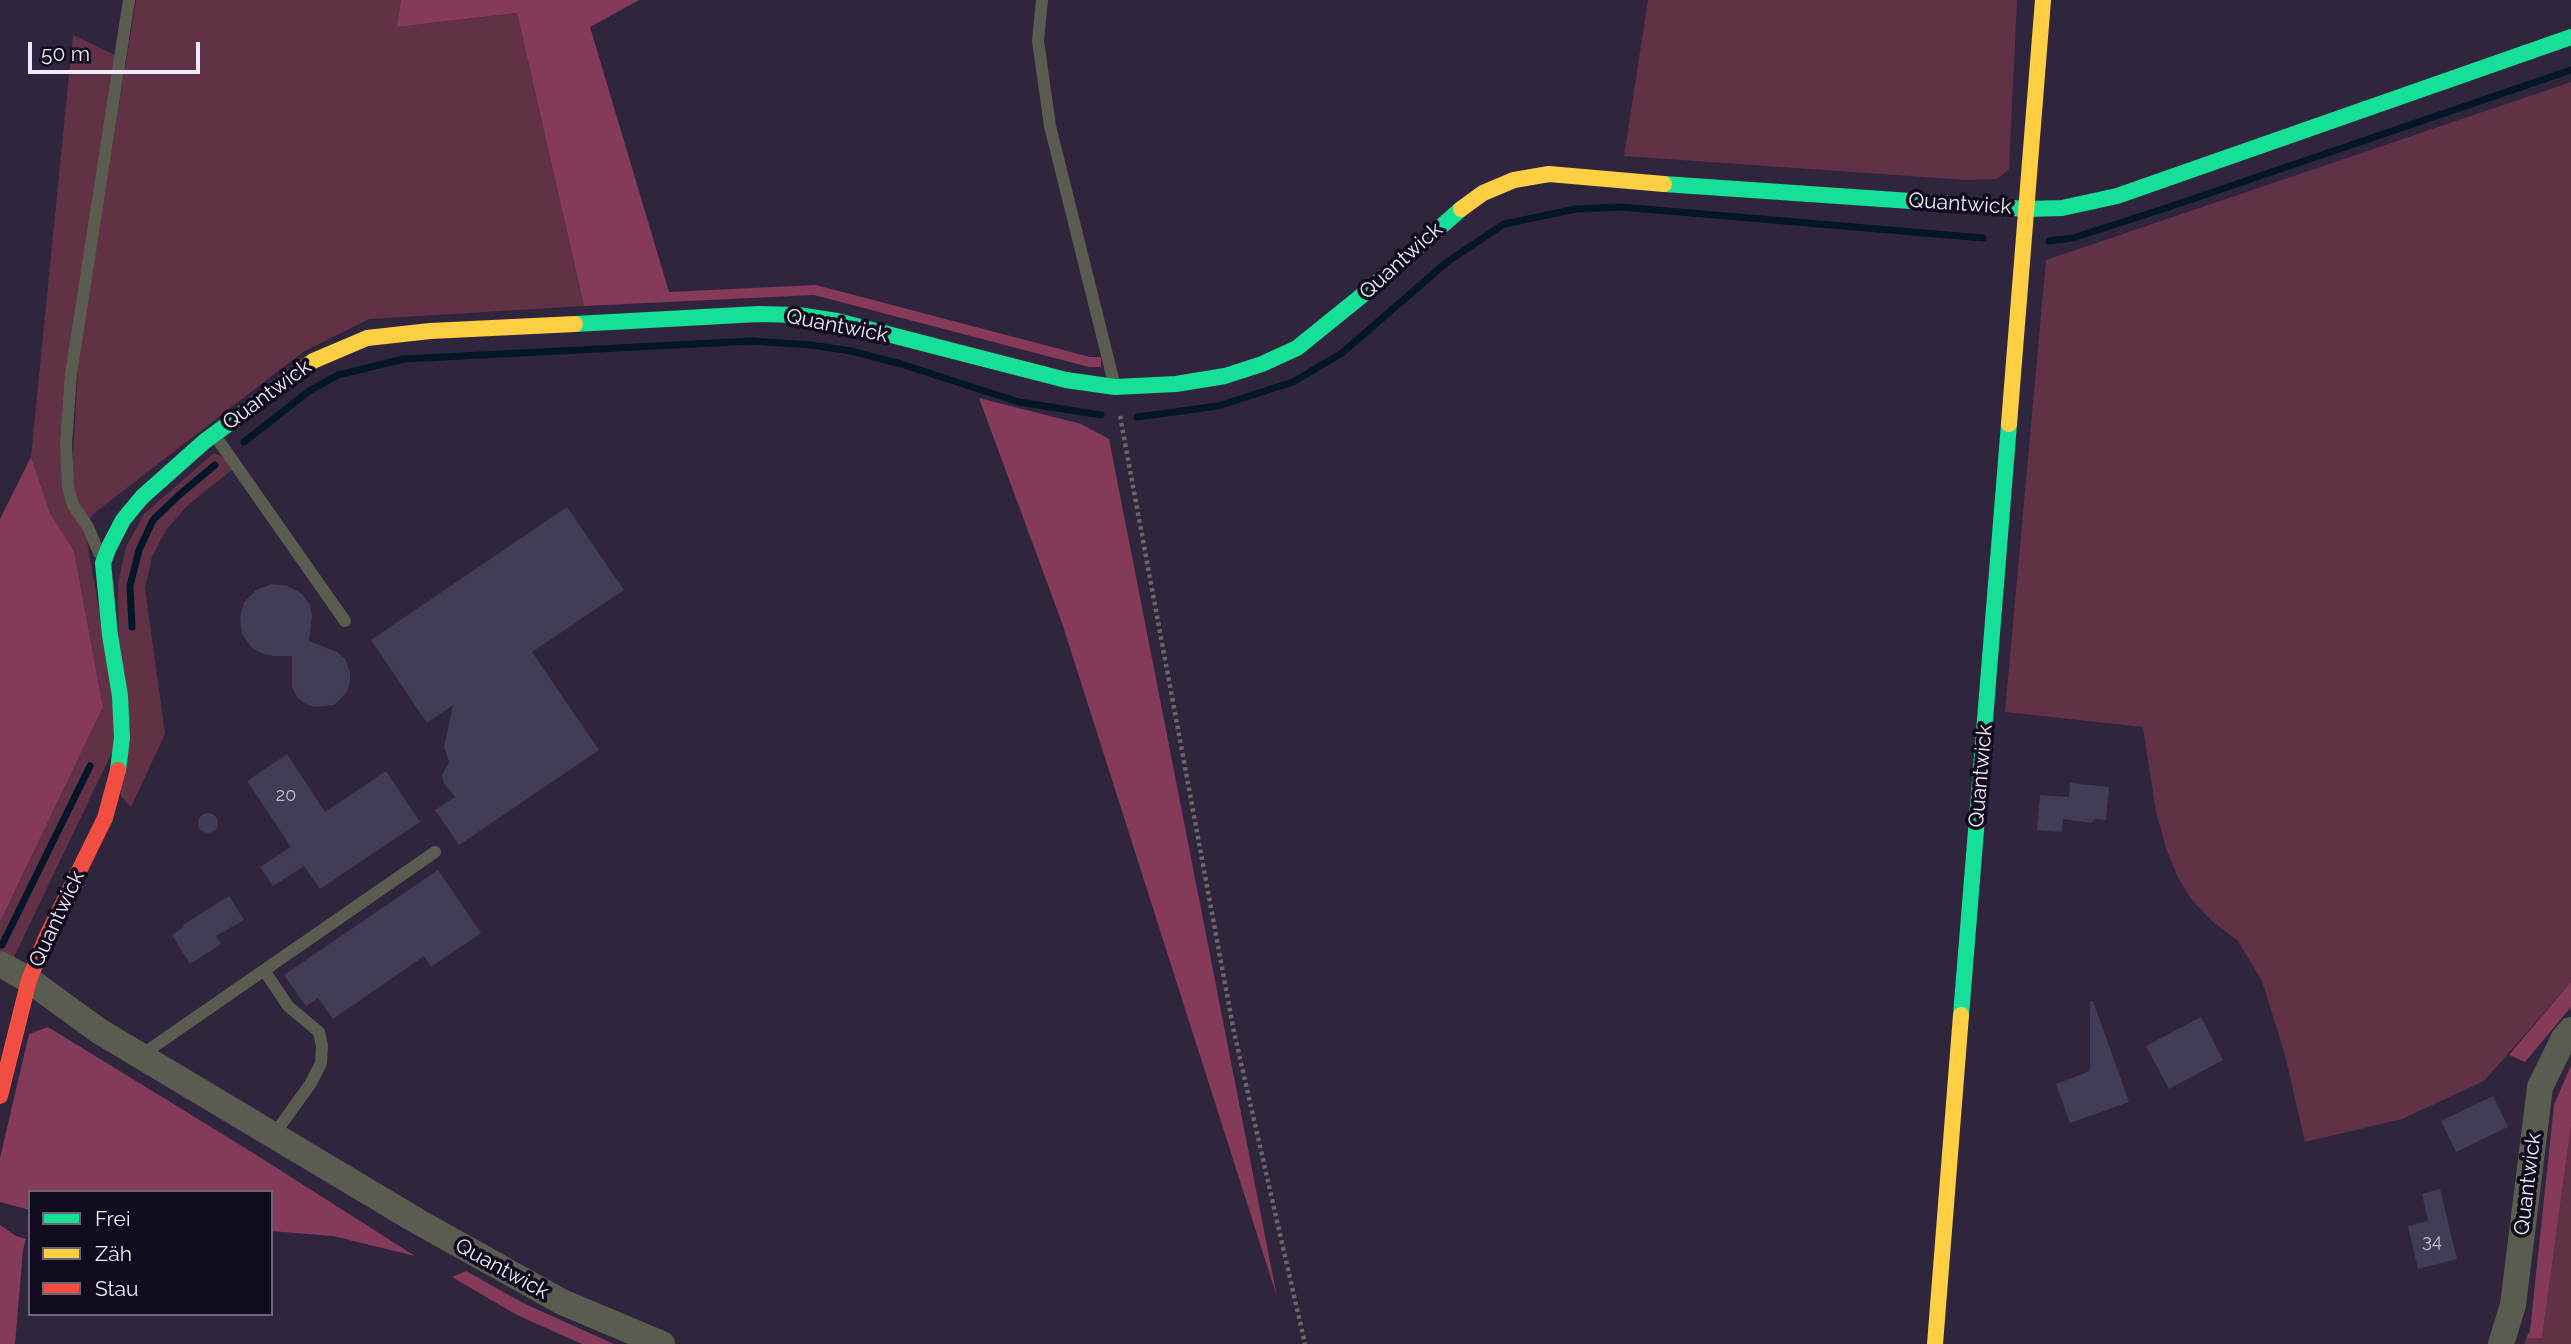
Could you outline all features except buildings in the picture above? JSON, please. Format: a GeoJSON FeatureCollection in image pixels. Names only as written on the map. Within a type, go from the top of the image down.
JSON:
{"type":"FeatureCollection","features":[{"type":"Feature","properties":{"kind":"street","name":"Quantwick"},"geometry":{"type":"LineString","coordinates":[[1935,1344],[2043,0]]}},
{"type":"Feature","properties":{"kind":"street","name":"Quantwick"},"geometry":{"type":"LineString","coordinates":[[29,981],[46,938],[105,818],[117,774],[122,738],[120,696],[110,635],[103,563],[123,520],[142,497],[214,434],[313,360],[367,338],[430,331],[798,315],[837,321],[1029,372],[1115,387],[1176,384],[1225,376],[1262,364],[1297,348],[1370,289],[1450,217],[1483,193],[1514,180],[1549,174],[2027,209],[2062,208],[2117,196],[2571,37]]}},
{"type":"Feature","properties":{"kind":"street","name":"Quantwick"},"geometry":{"type":"LineString","coordinates":[[0,964],[29,981],[99,1031],[417,1221],[562,1302],[662,1344]]}},
{"type":"Feature","properties":{"kind":"street"},"geometry":{"type":"LineString","coordinates":[[0,1096],[29,981]]}},
{"type":"Feature","properties":{"kind":"street","name":"Quantwick"},"geometry":{"type":"LineString","coordinates":[[2501,1344],[2513,1304],[2540,1087],[2564,1038],[2571,1030]]}},
{"type":"Feature","properties":{"kind":"lane"},"geometry":{"type":"LineString","coordinates":[[103,563],[88,527],[73,505],[68,487],[66,444],[73,361],[129,0]]}},
{"type":"Feature","properties":{"kind":"lane"},"geometry":{"type":"LineString","coordinates":[[1042,0],[1038,41],[1050,126],[1115,387]]}},
{"type":"Feature","properties":{"kind":"lane"},"geometry":{"type":"LineString","coordinates":[[214,434],[345,621]]}},
{"type":"Feature","properties":{"kind":"lane"},"geometry":{"type":"LineString","coordinates":[[140,1056],[435,852]]}},
{"type":"Feature","properties":{"kind":"lane"},"geometry":{"type":"LineString","coordinates":[[264,970],[288,1006],[319,1032],[322,1046],[321,1063],[311,1083],[272,1136]]}},
{"type":"Feature","properties":{"kind":"path"},"geometry":{"type":"LineString","coordinates":[[1115,387],[1234,1032],[1305,1344]]}},
{"type":"Feature","properties":{"kind":"shaded area"},"geometry":{"type":"Polygon","coordinates":[[[136,0],[401,0],[398,27],[517,13],[584,306],[369,319],[303,352],[93,514],[89,521],[75,495],[72,472],[79,353],[136,0]]]}},
{"type":"Feature","properties":{"kind":"shaded area"},"geometry":{"type":"Polygon","coordinates":[[[401,0],[639,0],[590,27],[669,292],[816,285],[1090,357],[1101,357],[1101,367],[1089,367],[814,295],[584,306],[517,13],[397,27],[401,0]]]}},
{"type":"Feature","properties":{"kind":"shaded area"},"geometry":{"type":"Polygon","coordinates":[[[1648,0],[2017,0],[2009,169],[1997,179],[1967,180],[1624,156],[1648,0]]]}},
{"type":"Feature","properties":{"kind":"shaded area"},"geometry":{"type":"Polygon","coordinates":[[[73,35],[117,56],[69,349],[68,508],[85,530],[113,688],[117,742],[13,959],[0,957],[0,922],[103,707],[74,551],[50,513],[31,457],[73,35]]]}},
{"type":"Feature","properties":{"kind":"shaded area"},"geometry":{"type":"Polygon","coordinates":[[[2571,82],[2571,982],[2484,1081],[2402,1119],[2305,1142],[2285,1055],[2262,981],[2238,941],[2212,921],[2192,900],[2178,878],[2166,848],[2156,812],[2143,727],[2005,712],[2046,260],[2571,82]]]}},
{"type":"Feature","properties":{"kind":"shaded area"},"geometry":{"type":"Polygon","coordinates":[[[979,398],[1081,424],[1109,439],[1277,1297],[1062,623],[979,398]]]}},
{"type":"Feature","properties":{"kind":"shaded area"},"geometry":{"type":"Polygon","coordinates":[[[214,453],[234,468],[187,506],[166,530],[152,557],[145,588],[165,734],[131,807],[121,796],[118,583],[126,547],[144,514],[214,453]]]}},
{"type":"Feature","properties":{"kind":"shaded area"},"geometry":{"type":"Polygon","coordinates":[[[31,457],[50,513],[74,551],[103,707],[0,922],[0,519],[31,457]]]}},
{"type":"Feature","properties":{"kind":"shaded area"},"geometry":{"type":"Polygon","coordinates":[[[2571,982],[2571,1007],[2525,1062],[2509,1055],[2571,982]]]}},
{"type":"Feature","properties":{"kind":"shaded area"},"geometry":{"type":"Polygon","coordinates":[[[48,1027],[415,1256],[333,1236],[273,1231],[273,1190],[28,1190],[28,1209],[0,1202],[0,1158],[29,1034],[48,1027]]]}},
{"type":"Feature","properties":{"kind":"shaded area"},"geometry":{"type":"Polygon","coordinates":[[[2571,1065],[2571,1126],[2542,1338],[2526,1338],[2530,1331],[2554,1105],[2571,1065]]]}},
{"type":"Feature","properties":{"kind":"shaded area"},"geometry":{"type":"Polygon","coordinates":[[[2571,1126],[2571,1344],[2524,1344],[2526,1338],[2542,1338],[2571,1126]]]}},
{"type":"Feature","properties":{"kind":"shaded area"},"geometry":{"type":"Polygon","coordinates":[[[0,1225],[26,1239],[15,1344],[0,1344],[0,1225]]]}},
{"type":"Feature","properties":{"kind":"shaded area"},"geometry":{"type":"Polygon","coordinates":[[[466,1271],[523,1303],[614,1344],[582,1344],[517,1315],[452,1277],[466,1271]]]}},
{"type":"Feature","properties":{"kind":"waterway"},"geometry":{"type":"LineString","coordinates":[[2049,241],[2073,238],[2169,207],[2571,70]]}},
{"type":"Feature","properties":{"kind":"waterway"},"geometry":{"type":"LineString","coordinates":[[1137,417],[1218,406],[1293,382],[1342,353],[1447,262],[1504,224],[1576,209],[1621,207],[1983,238]]}},
{"type":"Feature","properties":{"kind":"waterway"},"geometry":{"type":"LineString","coordinates":[[244,442],[309,391],[338,375],[404,359],[752,341],[851,351],[1019,402],[1101,415]]}},
{"type":"Feature","properties":{"kind":"waterway"},"geometry":{"type":"LineString","coordinates":[[132,627],[130,586],[139,550],[153,520],[215,465]]}},
{"type":"Feature","properties":{"kind":"waterway"},"geometry":{"type":"LineString","coordinates":[[2,945],[90,766]]}},
{"type":"Feature","properties":{"kind":"traffic: fast"},"geometry":{"type":"LineString","coordinates":[[1664,184],[2027,209],[2062,208],[2117,196],[2571,37]]}},
{"type":"Feature","properties":{"kind":"traffic: fast"},"geometry":{"type":"LineString","coordinates":[[575,324],[759,314],[798,315],[837,321],[1066,380],[1115,387],[1176,384],[1225,376],[1262,364],[1297,348],[1370,289],[1461,209]]}},
{"type":"Feature","properties":{"kind":"traffic: fast"},"geometry":{"type":"LineString","coordinates":[[118,770],[122,738],[120,696],[110,635],[103,563],[109,547],[123,520],[142,497],[205,441],[300,371]]}},
{"type":"Feature","properties":{"kind":"traffic: fast"},"geometry":{"type":"LineString","coordinates":[[1961,1015],[2009,424]]}},
{"type":"Feature","properties":{"kind":"traffic: slow"},"geometry":{"type":"LineString","coordinates":[[2009,424],[2043,0]]}},
{"type":"Feature","properties":{"kind":"traffic: slow"},"geometry":{"type":"LineString","coordinates":[[1461,209],[1483,193],[1514,180],[1549,174],[1664,184]]}},
{"type":"Feature","properties":{"kind":"traffic: slow"},"geometry":{"type":"LineString","coordinates":[[300,371],[313,361],[367,338],[430,331],[575,324]]}},
{"type":"Feature","properties":{"kind":"traffic: slow"},"geometry":{"type":"LineString","coordinates":[[1935,1344],[1961,1015]]}},
{"type":"Feature","properties":{"kind":"traffic: jam"},"geometry":{"type":"LineString","coordinates":[[0,1096],[29,980],[46,938],[105,818],[118,770]]}}]}
